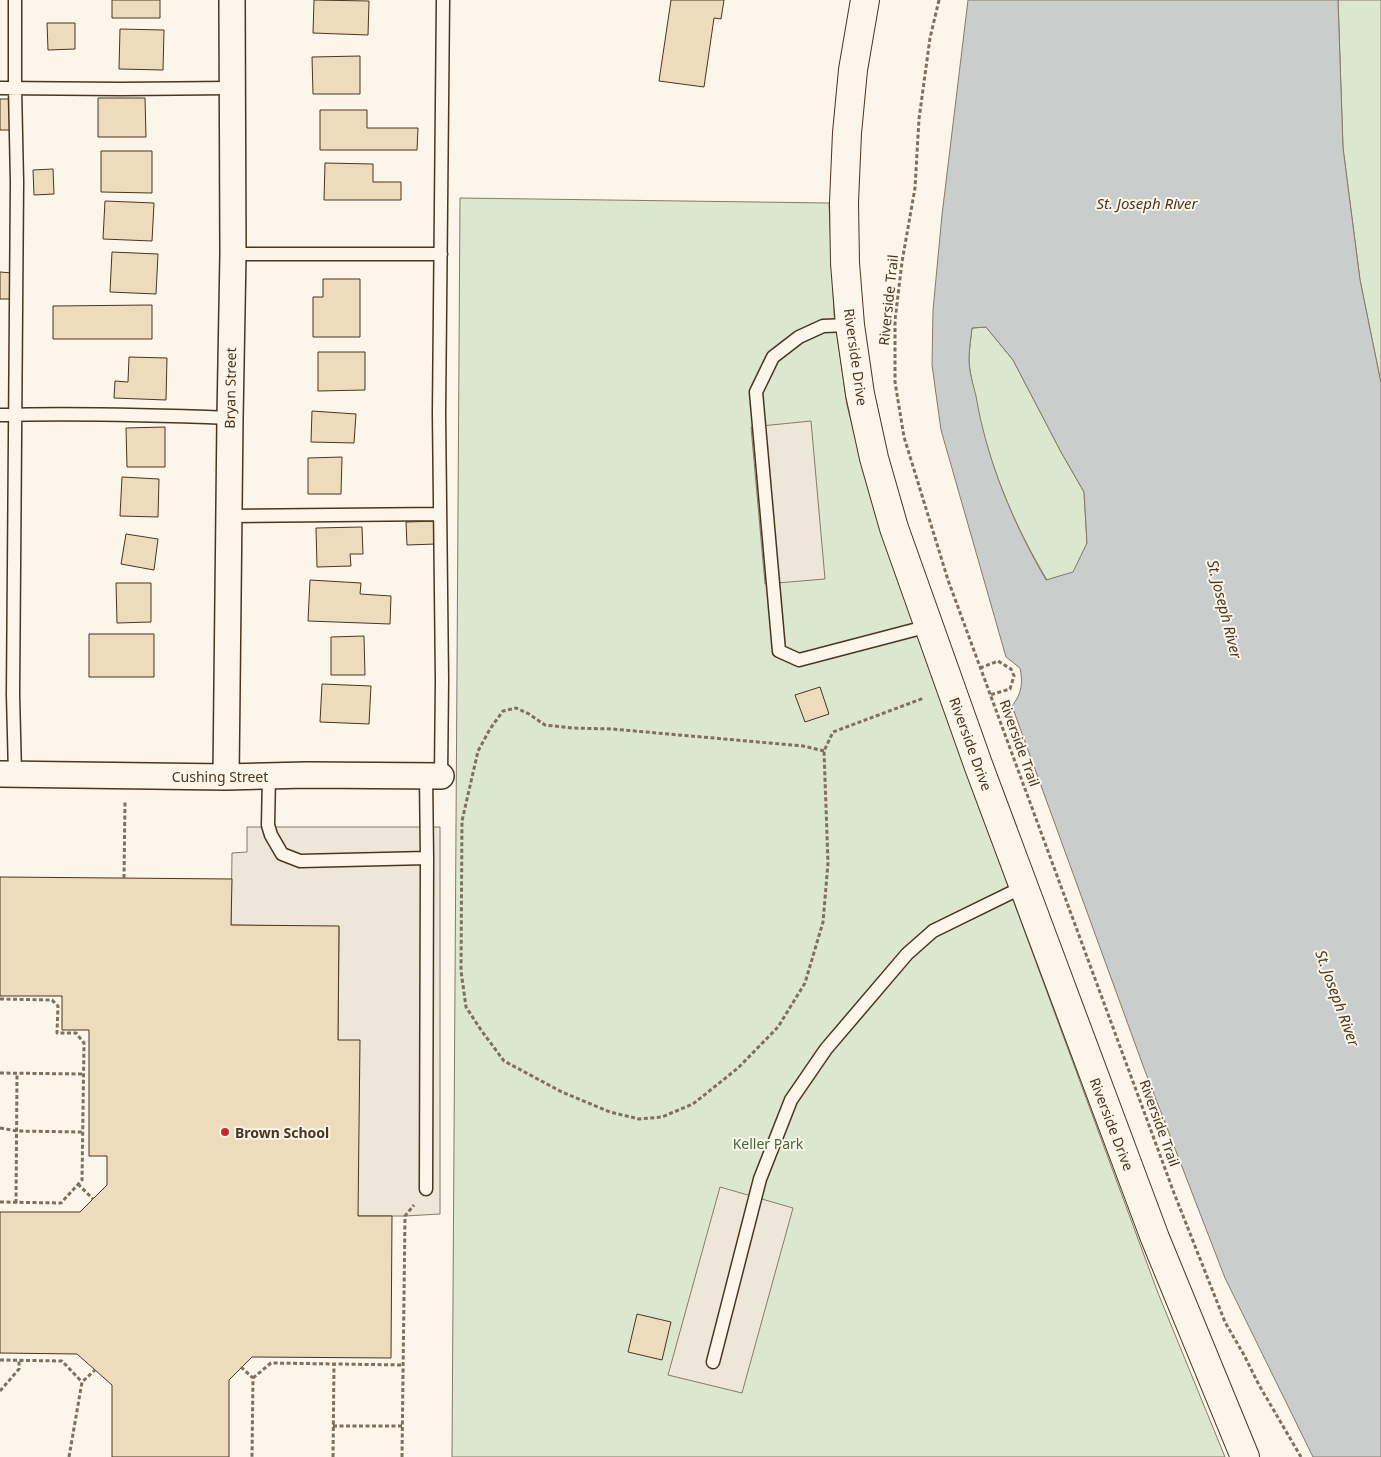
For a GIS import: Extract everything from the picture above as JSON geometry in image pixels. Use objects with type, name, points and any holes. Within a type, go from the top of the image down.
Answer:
[{"type":"street","name":"Bryan Street","points":[[226,777],[233,254],[232,0]]},
{"type":"street","name":"Riverside Drive","points":[[865,0],[853,70],[846,143],[844,202],[845,262],[850,325],[860,394],[874,458],[894,528],[979,768],[1155,1238],[1245,1457]]},
{"type":"street","name":"Cushing Street","points":[[7,774],[226,777],[433,776]]},
{"type":"lane","points":[[7,774],[14,686],[17,182],[15,0]]},
{"type":"lane","points":[[426,1188],[427,858],[442,680],[438,413],[443,0]]},
{"type":"lane","points":[[0,88],[232,88]]},
{"type":"lane","points":[[233,254],[441,254]]},
{"type":"lane","points":[[850,325],[823,326],[799,337],[772,357],[756,392],[779,651],[799,660],[929,626]]},
{"type":"lane","points":[[0,415],[54,413],[230,418]]},
{"type":"lane","points":[[228,516],[440,514]]},
{"type":"lane","points":[[269,776],[268,825],[282,854],[300,861],[427,858]]},
{"type":"lane","points":[[713,1362],[760,1179],[791,1100],[826,1049],[907,954],[934,931],[1023,886]]},
{"type":"path","name":"Riverside Trail","points":[[939,0],[930,38],[919,119],[915,188],[895,320],[894,382],[904,436],[948,580],[1174,1193],[1225,1322],[1244,1355],[1258,1385],[1301,1457]]},
{"type":"path","points":[[980,668],[998,661],[1011,668],[1014,676],[1010,689],[990,695]]},
{"type":"path","points":[[824,751],[803,746],[545,725],[516,708],[503,711],[478,751],[462,821],[461,971],[466,1007],[480,1030],[504,1061],[570,1095],[610,1112],[639,1119],[662,1117],[693,1104],[738,1068],[778,1027],[805,983],[823,922],[828,863],[824,751],[833,732],[983,676]]},
{"type":"path","points":[[124,878],[125,796]]},
{"type":"path","points":[[0,999],[52,1000],[58,1006],[58,1033],[76,1033],[84,1043],[82,1180],[61,1203],[0,1202]]},
{"type":"path","points":[[0,1073],[83,1074]]},
{"type":"path","points":[[16,1202],[17,1074]]},
{"type":"path","points":[[0,1128],[17,1131],[82,1132]]},
{"type":"path","points":[[78,1184],[93,1199]]},
{"type":"path","points":[[402,1457],[405,1216]]},
{"type":"path","points":[[0,1360],[62,1361],[82,1382]]},
{"type":"path","points":[[0,1391],[19,1369],[19,1360]]},
{"type":"path","points":[[253,1378],[271,1363],[403,1365]]},
{"type":"path","points":[[333,1457],[334,1364]]},
{"type":"path","points":[[242,1367],[253,1378],[252,1457]]},
{"type":"path","points":[[69,1457],[82,1382],[95,1370]]},
{"type":"path","points":[[333,1426],[403,1426]]},
{"type":"green space","points":[[1338,0],[1381,0],[1381,383],[1360,280],[1343,148]]},
{"type":"green space","name":"Keller Park","points":[[460,198],[829,203],[834,314],[847,405],[868,488],[1016,908],[1158,1293],[1225,1457],[452,1457]]},
{"type":"green space","points":[[986,327],[1013,360],[1084,492],[1087,543],[1074,572],[1047,580],[1012,514],[994,468],[980,420],[969,364],[972,328]]},
{"type":"shaded area","points":[[811,421],[825,579],[765,584],[751,427]]},
{"type":"shaded area","points":[[247,827],[440,827],[440,1214],[358,1216],[338,1040],[339,927],[231,925],[232,853],[247,852]]},
{"type":"shaded area","points":[[720,1187],[793,1208],[742,1393],[668,1375]]},
{"type":"water","name":"St. Joseph River","points":[[968,0],[1338,0],[1343,148],[1360,280],[1381,383],[1381,1457],[1313,1457],[1225,1278],[1145,1071],[1012,706],[1021,688],[1020,668],[1006,657],[941,430],[932,365],[933,310],[942,215]],"holes":[[[986,327],[1013,360],[1084,492],[1087,543],[1073,572],[1046,580],[1012,514],[994,468],[970,368],[969,355],[972,328]]]},
{"type":"building","points":[[112,0],[160,0],[160,18],[112,18]]},
{"type":"building","points":[[314,0],[369,1],[368,35],[313,33]]},
{"type":"building","points":[[671,0],[724,0],[721,19],[714,18],[704,87],[659,81]]},
{"type":"building","points":[[47,23],[75,23],[75,49],[48,50]]},
{"type":"building","points":[[120,29],[164,30],[163,70],[119,69]]},
{"type":"building","points":[[360,56],[360,94],[313,94],[312,57]]},
{"type":"building","points":[[98,98],[145,98],[146,137],[98,137]]},
{"type":"building","points":[[0,99],[11,99],[11,130],[0,130]]},
{"type":"building","points":[[320,110],[367,110],[367,128],[418,128],[417,150],[320,150]]},
{"type":"building","points":[[101,151],[152,151],[152,193],[101,192]]},
{"type":"building","points":[[325,163],[373,164],[373,182],[401,182],[401,200],[324,200]]},
{"type":"building","points":[[53,169],[54,194],[34,195],[33,170]]},
{"type":"building","points":[[105,201],[154,203],[152,241],[103,239]]},
{"type":"building","points":[[112,252],[158,254],[156,294],[110,292]]},
{"type":"building","points":[[0,272],[12,273],[11,299],[0,299]]},
{"type":"building","points":[[323,279],[360,279],[360,337],[313,337],[313,297],[323,297]]},
{"type":"building","points":[[152,305],[152,339],[53,339],[53,306]]},
{"type":"building","points":[[318,352],[365,352],[365,390],[318,391]]},
{"type":"building","points":[[129,357],[167,358],[166,400],[114,398],[115,381],[128,382]]},
{"type":"building","points":[[312,411],[356,414],[354,443],[311,442]]},
{"type":"building","points":[[165,427],[165,467],[127,467],[126,428]]},
{"type":"building","points":[[342,457],[341,494],[308,494],[308,458]]},
{"type":"building","points":[[122,477],[159,479],[158,517],[120,516]]},
{"type":"building","points":[[436,521],[436,544],[407,545],[406,522]]},
{"type":"building","points":[[362,527],[363,554],[350,554],[351,566],[317,567],[316,528]]},
{"type":"building","points":[[126,534],[158,539],[154,570],[121,564]]},
{"type":"building","points":[[310,580],[361,583],[360,594],[391,596],[390,624],[308,621]]},
{"type":"building","points":[[116,583],[151,583],[151,622],[117,623]]},
{"type":"building","points":[[89,634],[154,634],[154,677],[89,677]]},
{"type":"building","points":[[364,636],[365,675],[331,675],[331,637]]},
{"type":"building","points":[[322,684],[371,686],[369,724],[320,722]]},
{"type":"building","points":[[820,687],[829,714],[805,722],[795,695]]},
{"type":"building","points":[[0,877],[232,879],[231,925],[339,926],[338,1040],[360,1040],[358,1216],[392,1216],[391,1358],[252,1357],[229,1380],[229,1457],[112,1457],[112,1385],[77,1354],[0,1353],[0,1212],[80,1212],[107,1185],[107,1156],[89,1156],[89,1030],[62,1030],[62,996],[0,996]]},
{"type":"building","points":[[637,1314],[671,1322],[662,1360],[628,1352]]},
{"type":"place","name":"Brown School","points":[[225,1132]]}]
